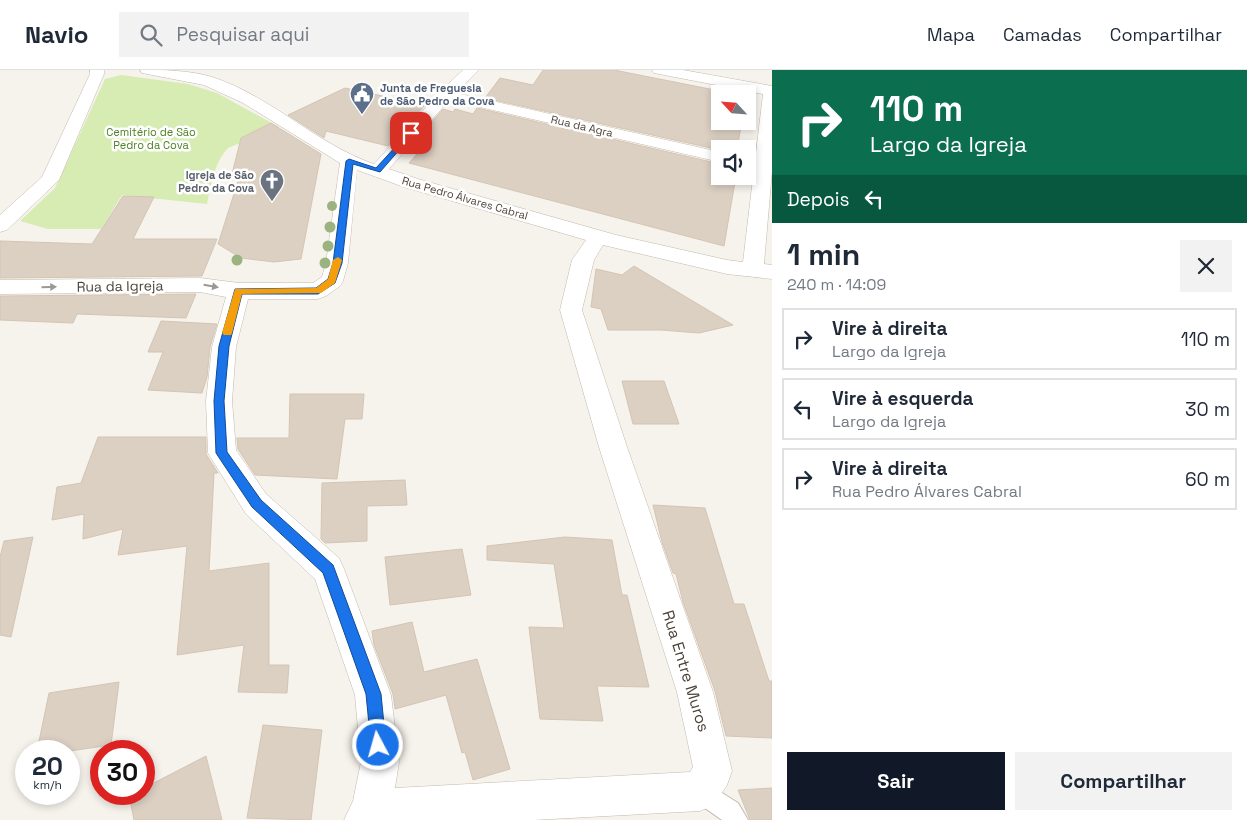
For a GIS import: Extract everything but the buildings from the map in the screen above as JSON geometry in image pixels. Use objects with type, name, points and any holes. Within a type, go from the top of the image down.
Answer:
[{"type":"street","points":[[0,226],[50,180],[98,74],[97,70]]},
{"type":"street","name":"Rua Pedro Álvares Cabral","points":[[147,70],[208,81],[249,100],[349,161],[410,183],[598,237],[727,267],[772,272]]},
{"type":"street","points":[[377,171],[445,95],[472,70]]},
{"type":"street","points":[[659,70],[772,91],[756,165]]},
{"type":"street","name":"Rua da Agra","points":[[445,95],[711,155]]},
{"type":"street","name":"Rua da Igreja","points":[[0,288],[200,284],[239,291],[318,291],[332,281],[337,263],[349,161]]},
{"type":"street","points":[[753,270],[755,185]]},
{"type":"street","name":"Rua Entre Muros","points":[[598,237],[583,260],[571,310],[613,447],[695,692],[713,771],[700,791]]},
{"type":"street","points":[[239,291],[224,346],[219,401],[222,453],[256,504],[328,569],[373,694],[380,762],[368,814],[700,791]]},
{"type":"lane","points":[[700,791],[730,811],[736,820]]},
{"type":"green space","name":"Cemitério de São Pedro da Cova","points":[[121,75],[188,84],[217,93],[279,127],[228,148],[216,167],[207,204],[122,195],[101,229],[48,229],[20,221],[55,188],[105,79]]},
{"type":"slow traffic","points":[[227,333],[239,291],[318,291],[332,281],[338,260]]},
{"type":"place","name":"Junta de Freguesia de São Pedro da Cova","points":[[362,115]]},
{"type":"place","name":"Igreja de São Pedro da Cova","points":[[272,202]]},
{"type":"route","points":[[378,745],[373,694],[328,569],[256,504],[222,453],[219,401],[224,346],[239,291],[318,291],[332,281],[337,263],[349,161],[377,171],[411,133]]}]
